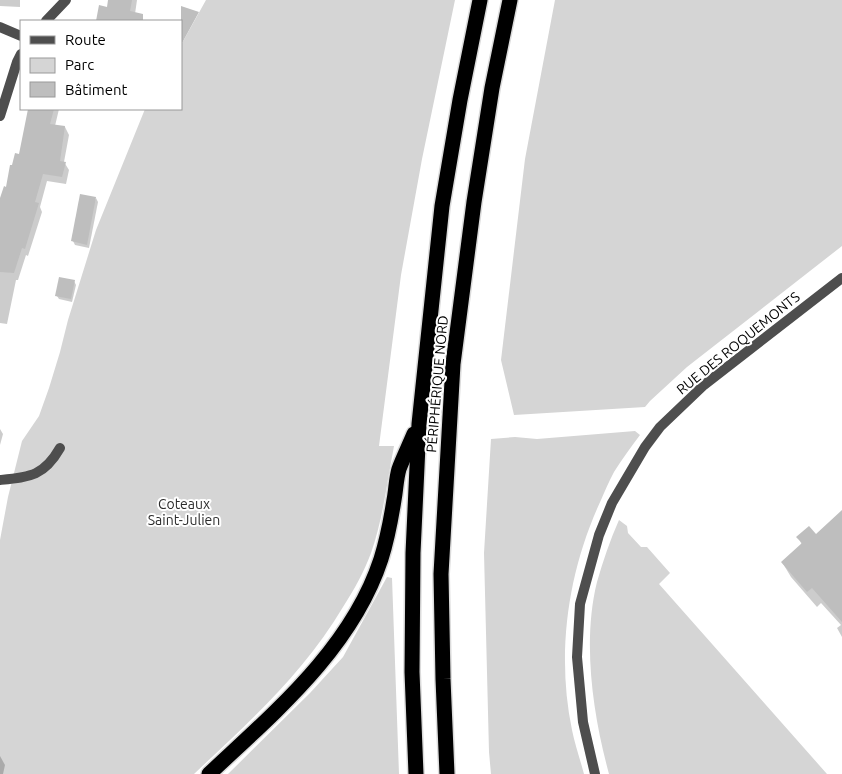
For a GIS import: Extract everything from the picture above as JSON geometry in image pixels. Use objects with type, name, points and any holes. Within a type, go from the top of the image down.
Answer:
[{"type":"highway","name":"PÉRIPHÉRIQUE NORD","points":[[416,774],[412,672],[413,563],[419,424],[442,206],[460,100],[480,0]]},
{"type":"highway","name":"PÉRIPHÉRIQUE NORD","points":[[447,774],[441,574],[453,364],[487,116],[510,0]]},
{"type":"highway","points":[[209,774],[302,685],[346,629],[371,585],[381,559],[391,519],[399,470],[419,424]]},
{"type":"street","points":[[47,20],[66,0]]},
{"type":"street","points":[[0,27],[20,36]]},
{"type":"street","points":[[0,116],[20,56]]},
{"type":"street","name":"RUE DES ROQUEMONTS","points":[[595,774],[583,722],[576,657],[580,604],[598,535],[612,503],[640,455],[660,427],[704,385],[842,278]]},
{"type":"street","points":[[0,480],[27,477],[39,473],[52,461],[60,448]]},
{"type":"green space","name":"Coteaux Saint-Julien","points":[[206,0],[455,0],[422,159],[401,275],[379,446],[394,446],[379,527],[371,553],[358,581],[328,631],[311,654],[274,696],[194,774],[0,774],[0,540],[8,497],[22,441],[39,416],[49,388],[96,230],[145,110],[182,110],[182,43]]},
{"type":"green space","points":[[555,0],[842,0],[842,246],[687,367],[645,407],[514,415],[501,360],[525,159]]},
{"type":"green space","points":[[635,431],[640,435],[614,472],[590,527],[580,555],[568,613],[565,642],[567,701],[573,736],[584,774],[491,774],[484,553],[491,439],[515,437],[537,439]]},
{"type":"green space","points":[[619,520],[627,526],[628,533],[641,547],[647,547],[670,573],[659,584],[827,774],[609,774],[594,703],[591,678],[590,629],[597,582]]},
{"type":"green space","points":[[387,577],[392,578],[399,774],[228,774],[310,693],[343,657]]},
{"type":"building","points":[[108,0],[132,0],[130,11],[143,14],[143,20],[96,20],[99,5],[107,7]]},
{"type":"building","points":[[181,6],[199,12],[182,43],[182,20]]},
{"type":"building","points":[[28,110],[54,110],[50,124],[65,126],[60,161],[66,162],[62,177],[43,174],[35,202],[39,203],[25,249],[22,248],[14,273],[0,272],[0,198],[4,186],[6,187],[10,165],[12,165],[15,153],[19,154]]},
{"type":"building","points":[[80,194],[96,197],[87,245],[71,241]]},
{"type":"building","points":[[59,277],[75,280],[71,299],[55,296]]},
{"type":"building","points":[[842,510],[842,622],[812,588],[807,592],[781,562],[802,543],[796,537],[809,526],[816,534]]}]
